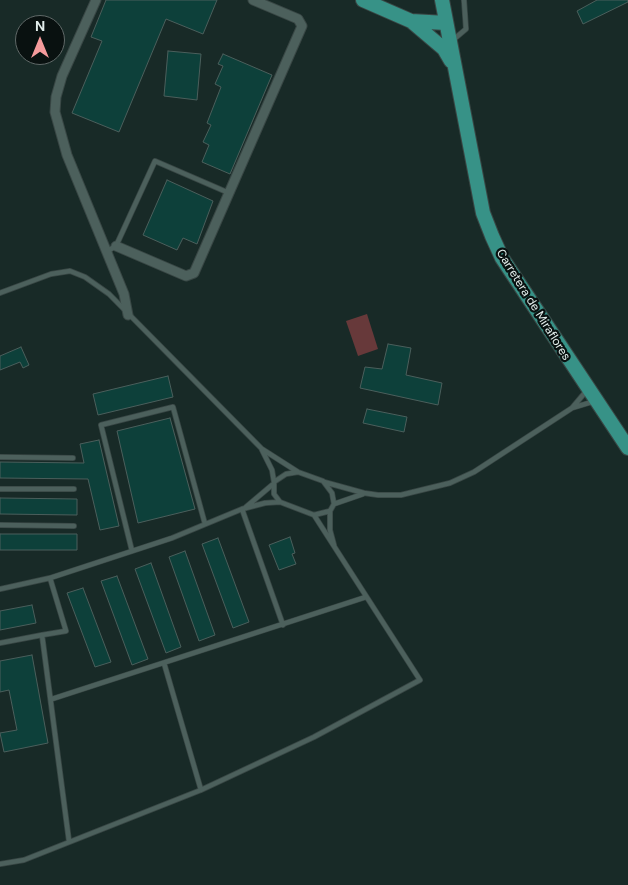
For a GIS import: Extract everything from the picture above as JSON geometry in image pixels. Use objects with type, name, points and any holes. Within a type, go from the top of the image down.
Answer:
[{"type":"main road","points":[[363,0],[412,22],[435,25],[444,49],[455,68]]},
{"type":"main road","name":"Carretera de Miraflores","points":[[441,0],[435,25],[450,41],[483,212],[492,236],[502,258],[628,448]]},
{"type":"street","points":[[96,0],[62,76],[56,97],[55,112],[58,129],[124,294],[128,315]]},
{"type":"street","points":[[116,246],[186,276],[194,273],[302,26],[298,19],[253,0]]},
{"type":"lane","points":[[450,41],[466,29],[464,0]]},
{"type":"lane","points":[[106,252],[116,246],[155,161],[229,193]]},
{"type":"lane","points":[[0,293],[51,274],[70,271],[86,277],[108,294],[262,449],[298,472],[364,493],[401,495],[450,483],[474,472],[572,408],[588,389]]},
{"type":"lane","points":[[572,408],[596,401]]},
{"type":"lane","points":[[132,551],[101,425],[173,407],[205,524]]},
{"type":"lane","points":[[262,449],[272,470],[274,494],[280,502]]},
{"type":"lane","points":[[0,457],[73,458]]},
{"type":"lane","points":[[242,509],[286,474],[298,472]]},
{"type":"lane","points":[[323,481],[332,493],[334,504]]},
{"type":"lane","points":[[0,489],[74,490]]},
{"type":"lane","points":[[336,551],[330,530],[330,511],[334,504],[343,499],[364,493]]},
{"type":"lane","points":[[0,589],[50,578],[132,551],[242,509],[265,503],[280,502],[314,515],[330,511]]},
{"type":"lane","points":[[242,509],[283,625]]},
{"type":"lane","points":[[0,864],[24,860],[201,790],[314,737],[420,680],[314,515]]},
{"type":"lane","points":[[0,525],[74,526]]},
{"type":"lane","points":[[0,643],[66,631],[50,578]]},
{"type":"lane","points":[[52,699],[366,597]]},
{"type":"lane","points":[[42,635],[52,699],[69,841]]},
{"type":"lane","points":[[164,663],[201,790]]},
{"type":"shaded area","points":[[367,314],[378,349],[358,356],[346,321]]},
{"type":"building","points":[[106,0],[217,0],[203,34],[166,19],[119,132],[72,113],[102,41],[91,37]]},
{"type":"building","points":[[597,0],[628,0],[628,2],[583,24],[577,11]]},
{"type":"building","points":[[168,51],[201,54],[197,100],[164,96]]},
{"type":"building","points":[[223,54],[272,75],[230,174],[202,162],[209,145],[203,142],[211,125],[207,123],[221,87],[215,84],[223,66],[218,64]]},
{"type":"building","points":[[167,180],[213,201],[197,244],[183,238],[177,250],[143,235]]},
{"type":"building","points":[[388,344],[411,348],[406,375],[442,383],[438,405],[360,388],[365,367],[382,369]]},
{"type":"building","points":[[21,347],[29,365],[23,368],[20,362],[0,370],[0,356]]},
{"type":"building","points":[[168,376],[173,397],[98,415],[93,394]]},
{"type":"building","points":[[367,409],[407,417],[404,432],[363,423]]},
{"type":"building","points":[[170,418],[195,509],[138,523],[117,431]]},
{"type":"building","points":[[99,440],[119,526],[100,530],[88,479],[0,478],[0,462],[84,463],[80,444]]},
{"type":"building","points":[[0,498],[77,499],[77,515],[0,514]]},
{"type":"building","points":[[0,534],[77,534],[77,550],[0,550]]},
{"type":"building","points":[[290,537],[295,553],[292,554],[296,564],[279,570],[269,545]]},
{"type":"building","points":[[218,538],[249,622],[233,628],[202,544]]},
{"type":"building","points":[[185,551],[215,635],[199,641],[169,557]]},
{"type":"building","points":[[151,563],[181,647],[166,653],[135,569]]},
{"type":"building","points":[[117,576],[148,659],[132,665],[101,581]]},
{"type":"building","points":[[83,588],[111,662],[95,667],[67,593]]},
{"type":"building","points":[[32,605],[36,623],[0,630],[0,611]]},
{"type":"building","points":[[32,655],[48,743],[4,752],[0,733],[17,730],[9,690],[0,692],[0,661]]}]
